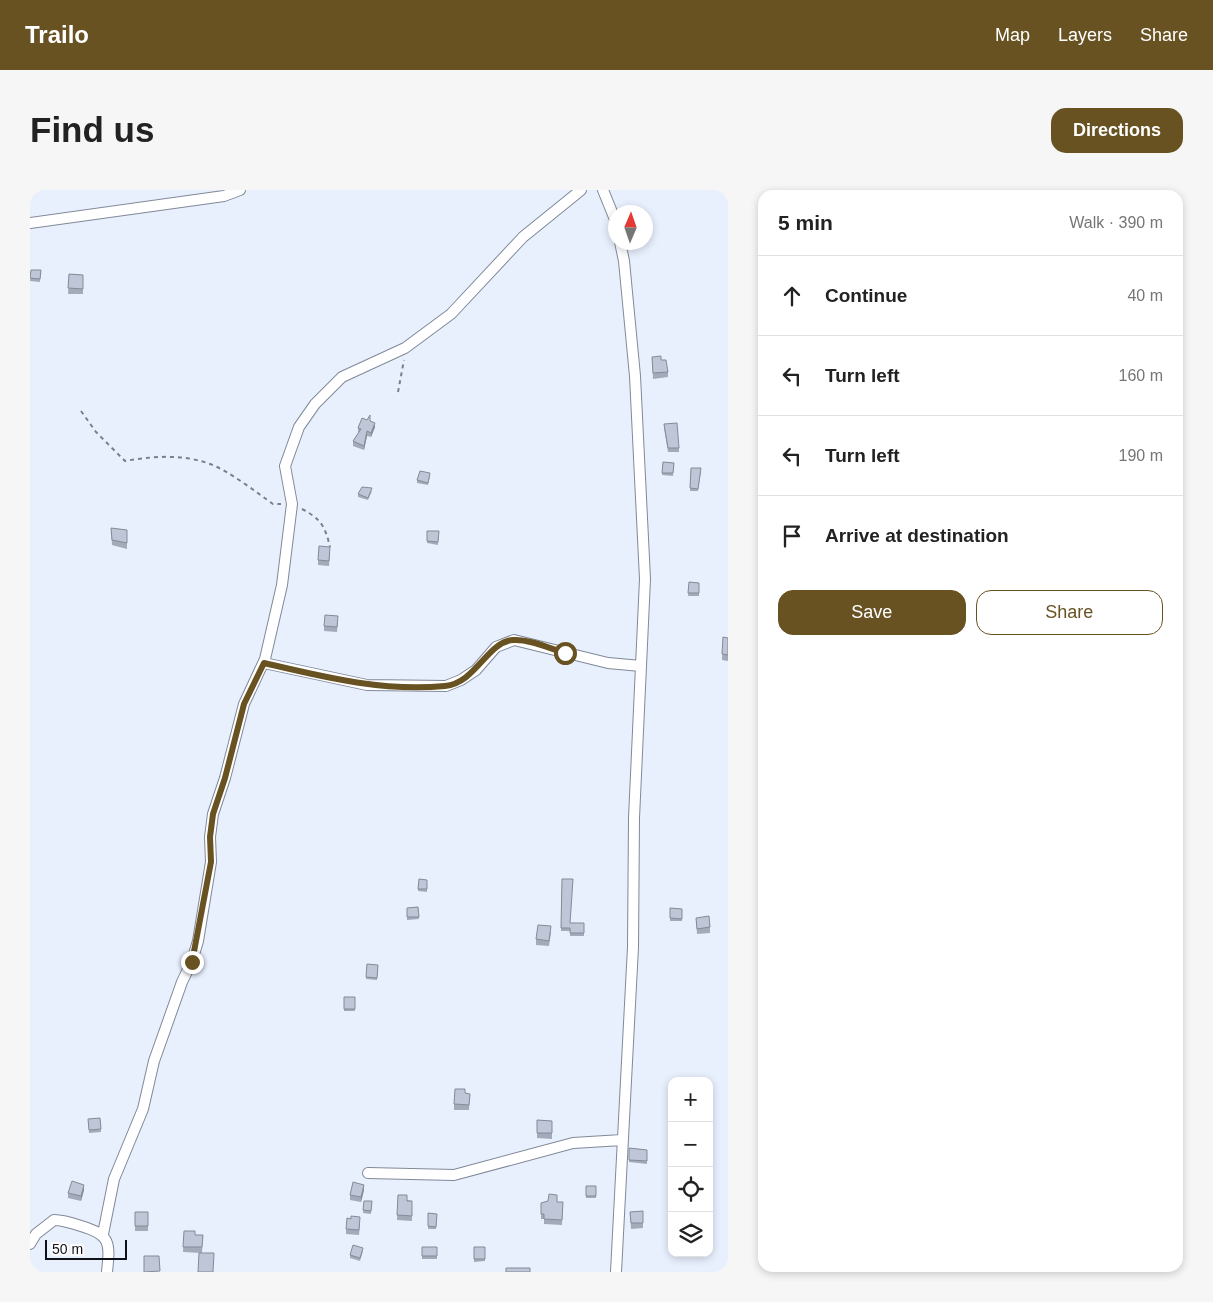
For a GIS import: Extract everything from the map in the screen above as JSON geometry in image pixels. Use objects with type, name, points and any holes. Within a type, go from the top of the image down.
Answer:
[{"type":"street","points":[[30,223],[224,196],[240,190]]},
{"type":"street","points":[[107,1272],[109,1251],[103,1234],[114,1179],[143,1109],[154,1061],[182,982],[195,952],[211,862],[210,837],[213,814],[225,778],[244,704],[264,663],[282,585],[292,504],[285,466],[299,427],[315,404],[330,388],[352,371],[406,348],[450,314],[522,237],[581,190]]},
{"type":"street","points":[[603,190],[609,205]]},
{"type":"street","points":[[616,1272],[633,947],[634,818],[645,579],[634,367],[621,250]]},
{"type":"street","points":[[264,663],[367,685],[446,686],[461,680],[476,670],[496,647],[514,640],[608,663],[641,666]]},
{"type":"street","points":[[368,1173],[454,1175],[573,1143],[622,1140]]},
{"type":"street","points":[[30,1244],[36,1234],[54,1220],[96,1230],[103,1234]]},
{"type":"path","points":[[398,392],[406,348]]},
{"type":"path","points":[[81,411],[96,432],[125,461],[146,457],[181,457],[211,464],[273,504],[292,504],[316,516],[326,530],[330,547]]},
{"type":"building","points":[[31,270],[41,270],[40,279],[30,278]]},
{"type":"building","points":[[69,274],[83,275],[83,289],[68,288]]},
{"type":"building","points":[[661,356],[661,360],[666,360],[668,372],[653,373],[652,357]]},
{"type":"building","points":[[370,415],[370,421],[375,423],[371,433],[367,431],[364,446],[353,441],[361,429],[358,428],[362,418],[367,420]]},
{"type":"building","points":[[677,423],[679,448],[668,448],[664,424]]},
{"type":"building","points":[[663,462],[674,463],[673,473],[662,473]]},
{"type":"building","points":[[691,468],[701,468],[698,489],[690,488]]},
{"type":"building","points":[[420,471],[430,473],[428,483],[417,480]]},
{"type":"building","points":[[362,487],[372,488],[368,498],[358,494]]},
{"type":"building","points":[[111,528],[127,530],[127,543],[112,540]]},
{"type":"building","points":[[427,531],[439,531],[438,542],[427,541]]},
{"type":"building","points":[[319,546],[330,547],[329,561],[318,560]]},
{"type":"building","points":[[689,582],[699,583],[699,593],[688,593]]},
{"type":"building","points":[[325,615],[338,616],[337,627],[324,626]]},
{"type":"building","points":[[723,637],[728,638],[728,655],[722,654]]},
{"type":"building","points":[[419,879],[427,880],[427,889],[418,889]]},
{"type":"building","points":[[562,879],[573,879],[570,923],[584,923],[584,933],[570,933],[570,928],[561,928]]},
{"type":"building","points":[[418,907],[419,917],[407,917],[407,908]]},
{"type":"building","points":[[670,908],[682,909],[682,919],[670,918]]},
{"type":"building","points":[[709,916],[710,927],[697,929],[696,918]]},
{"type":"building","points":[[538,925],[551,926],[549,941],[536,939]]},
{"type":"building","points":[[367,964],[378,965],[377,978],[366,977]]},
{"type":"building","points":[[344,997],[355,997],[355,1009],[344,1009]]},
{"type":"building","points":[[455,1089],[465,1089],[465,1093],[470,1094],[469,1105],[454,1104]]},
{"type":"building","points":[[100,1118],[101,1129],[89,1130],[88,1119]]},
{"type":"building","points":[[537,1120],[552,1121],[552,1133],[537,1133]]},
{"type":"building","points":[[629,1148],[647,1150],[647,1161],[629,1160]]},
{"type":"building","points":[[72,1181],[84,1185],[81,1196],[68,1193]]},
{"type":"building","points":[[353,1182],[364,1185],[361,1197],[350,1195]]},
{"type":"building","points":[[586,1186],[596,1186],[596,1196],[586,1196]]},
{"type":"building","points":[[549,1194],[557,1195],[557,1202],[563,1202],[562,1220],[544,1219],[544,1214],[541,1214],[541,1203],[548,1201]]},
{"type":"building","points":[[398,1195],[407,1195],[407,1201],[412,1201],[412,1216],[397,1215]]},
{"type":"building","points":[[364,1201],[372,1201],[371,1211],[363,1210]]},
{"type":"building","points":[[643,1211],[643,1223],[631,1223],[630,1212]]},
{"type":"building","points":[[135,1212],[148,1212],[148,1226],[135,1226]]},
{"type":"building","points":[[428,1213],[437,1214],[436,1227],[428,1226]]},
{"type":"building","points":[[351,1216],[360,1217],[359,1230],[346,1229],[347,1218],[351,1219]]},
{"type":"building","points":[[184,1231],[195,1231],[195,1235],[203,1235],[202,1247],[183,1247]]},
{"type":"building","points":[[353,1245],[363,1248],[360,1258],[350,1255]]},
{"type":"building","points":[[422,1247],[437,1247],[437,1256],[422,1256]]},
{"type":"building","points":[[474,1247],[485,1247],[485,1259],[474,1259]]},
{"type":"building","points":[[199,1253],[214,1253],[213,1272],[198,1272]]},
{"type":"building","points":[[144,1256],[159,1256],[160,1271],[144,1272]]},
{"type":"building","points":[[506,1268],[530,1268],[530,1272],[506,1272]]},
{"type":"route","points":[[192,962],[198,941],[211,862],[210,837],[213,814],[225,778],[244,704],[264,663],[336,680],[367,685],[446,686],[461,680],[476,670],[496,647],[514,640],[565,653]]}]
